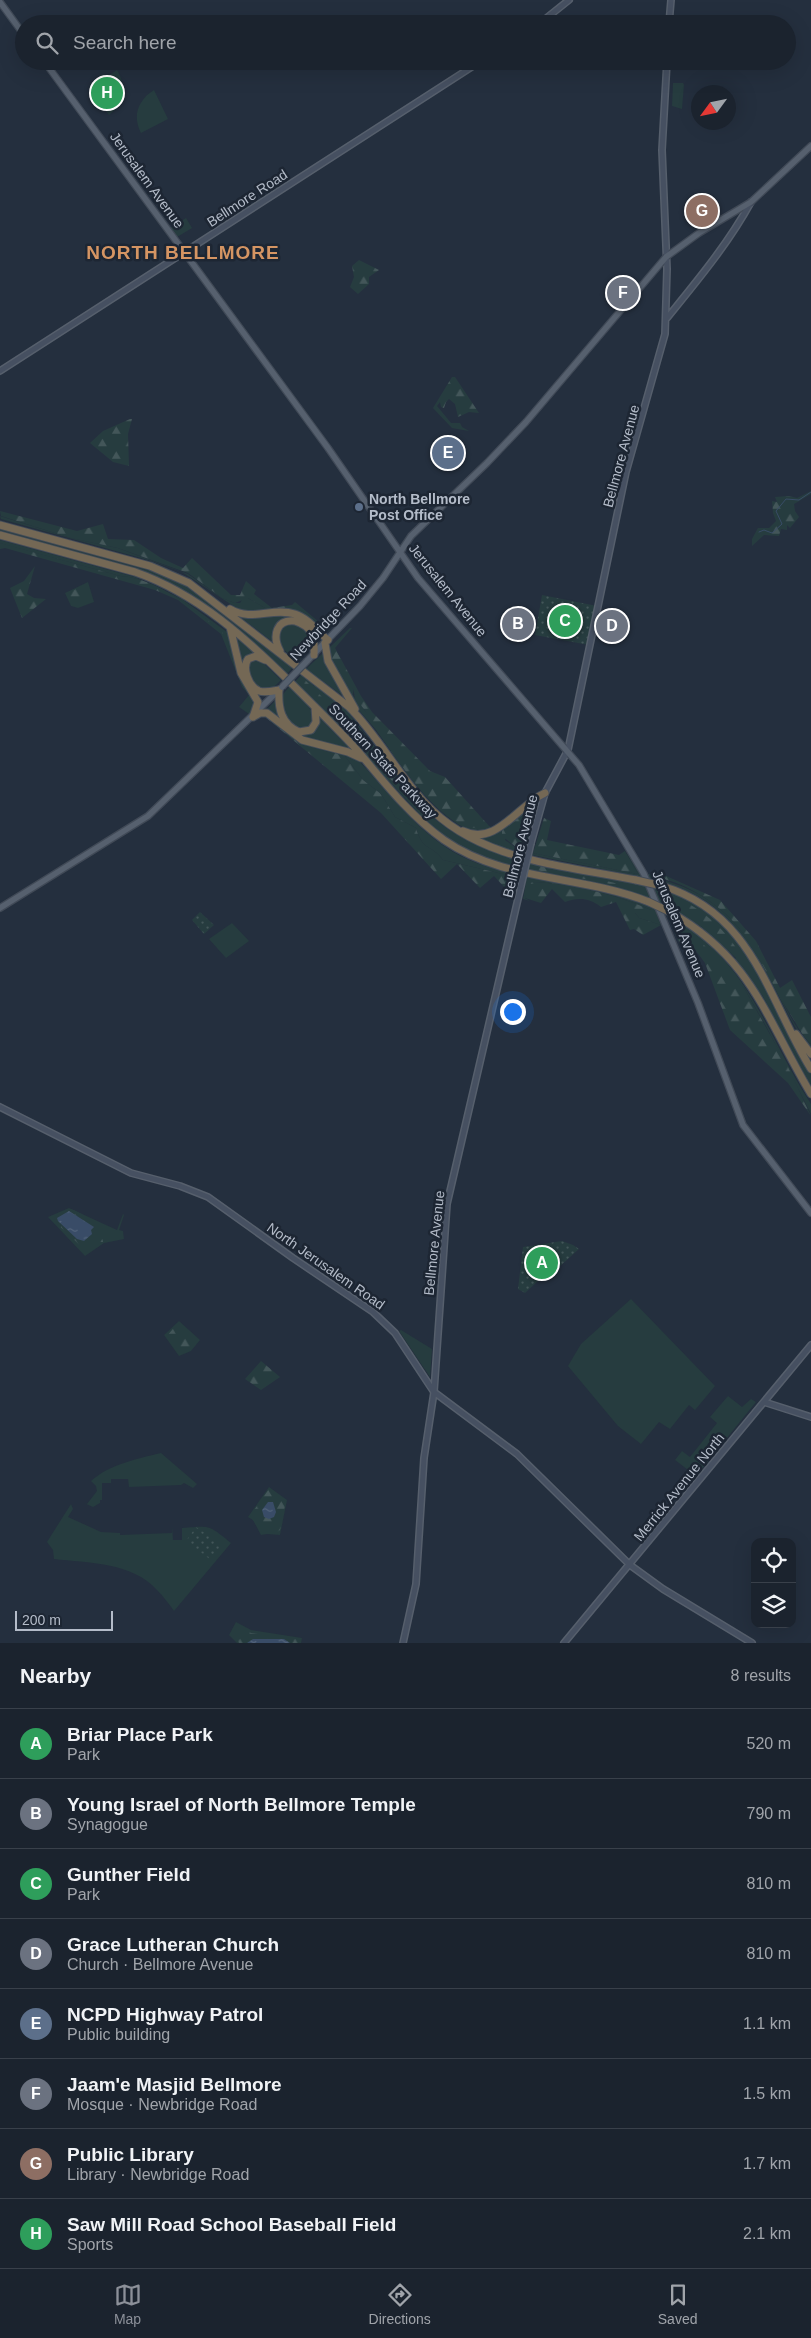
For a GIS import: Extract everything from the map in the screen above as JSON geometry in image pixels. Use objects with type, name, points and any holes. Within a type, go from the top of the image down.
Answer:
[{"type":"highway","points":[[0,521],[24,532]]},
{"type":"highway","name":"Southern State Parkway","points":[[0,525],[161,570],[190,583],[349,707],[374,736],[424,802],[444,822],[471,840],[494,850],[662,886],[694,898],[726,922],[748,950],[811,1069]]},
{"type":"highway","name":"Southern State Parkway","points":[[0,535],[156,580],[187,596],[230,627],[270,662],[315,706],[417,817],[444,840],[463,852],[504,867],[615,891],[649,902],[670,912],[714,943],[743,974],[760,998],[811,1094]]},
{"type":"highway","points":[[218,603],[240,614],[249,616],[286,613],[296,614],[306,620],[327,642],[326,656],[342,689],[374,736]]},
{"type":"highway","points":[[283,655],[276,643],[276,633],[280,626],[291,620],[302,623],[311,631],[314,640],[314,654]]},
{"type":"highway","points":[[230,627],[241,673],[258,702],[253,717]]},
{"type":"highway","points":[[270,662],[252,656],[245,665],[247,675],[254,687],[259,691],[266,692],[281,688],[280,710],[287,723],[295,730],[308,732],[315,726],[317,719],[315,706]]},
{"type":"highway","points":[[253,717],[264,712],[267,713],[302,740],[348,752],[364,760]]},
{"type":"highway","points":[[444,822],[471,834],[488,834],[497,830],[532,798],[545,792]]},
{"type":"highway","points":[[767,985],[811,1054]]},
{"type":"main road","points":[[551,15],[570,0]]},
{"type":"main road","points":[[670,15],[671,0]]},
{"type":"main road","points":[[0,2],[15,23]]},
{"type":"main road","name":"Jerusalem Avenue","points":[[51,70],[328,448],[427,589],[568,750],[596,792],[644,874],[691,986],[743,1125],[811,1213]]},
{"type":"main road","name":"Bellmore Road","points":[[0,371],[467,70]]},
{"type":"main road","name":"Bellmore Avenue","points":[[404,1643],[416,1584],[424,1458],[434,1392],[447,1204],[531,843],[545,792],[568,750],[626,472],[663,344],[667,318],[662,150],[666,70]]},
{"type":"main road","name":"Newbridge Road","points":[[0,908],[148,816],[253,717],[327,642],[364,602],[424,522],[487,463],[526,422],[666,257],[699,233],[751,202],[811,146]]},
{"type":"main road","points":[[667,318],[738,226],[751,202]]},
{"type":"main road","name":"North Jerusalem Road","points":[[0,1107],[132,1173],[180,1186],[216,1202],[384,1321],[399,1339],[434,1392],[517,1454],[630,1565],[663,1589],[752,1643]]},
{"type":"main road","name":"Merrick Avenue North","points":[[564,1643],[811,1345]]},
{"type":"main road","points":[[764,1402],[811,1417]]},
{"type":"green space","points":[[117,70],[123,88],[121,100],[109,115],[89,88]]},
{"type":"green space","points":[[673,83],[683,83],[684,85],[682,109],[672,106]]},
{"type":"green space","points":[[154,90],[168,119],[141,133],[137,121],[138,109],[148,94]]},
{"type":"green space","points":[[186,218],[192,228],[177,237],[170,228]]},
{"type":"green space","points":[[359,260],[379,270],[369,277],[369,284],[358,294],[350,287],[354,277],[352,266]]},
{"type":"green space","points":[[452,377],[455,377],[479,413],[469,412],[458,417],[455,404],[449,399],[444,408],[441,407],[440,402],[437,406],[451,423],[460,423],[462,427],[469,431],[452,428],[433,408]]},
{"type":"green space","points":[[132,419],[128,434],[129,466],[113,462],[90,443],[103,431]]},
{"type":"green space","points":[[811,491],[811,494],[794,504],[795,511],[799,517],[790,528],[787,525],[787,530],[781,529],[779,536],[764,535],[752,546],[752,539],[758,528],[769,528],[776,521],[772,501],[777,502],[775,497],[789,496],[797,498]]},
{"type":"green space","points":[[0,511],[77,531],[103,524],[108,539],[134,540],[161,558],[183,568],[192,558],[231,595],[240,595],[246,581],[256,590],[254,594],[272,608],[292,605],[295,602],[326,628],[320,630],[295,611],[267,609],[248,598],[235,603],[222,598],[188,573],[118,548],[71,538],[1,516]]},
{"type":"green space","points":[[0,516],[71,538],[118,548],[188,574],[222,598],[240,603],[243,598],[248,598],[267,609],[295,611],[304,615],[320,630],[326,628],[330,631],[319,630],[305,618],[292,612],[244,613],[182,572],[148,560],[1,519]]},
{"type":"green space","points":[[0,529],[152,571],[180,582],[200,595],[293,667],[287,674],[221,616],[177,587],[150,574],[0,532]]},
{"type":"green space","points":[[0,540],[135,577],[146,582],[6,545],[0,543]]},
{"type":"green space","points":[[0,543],[148,583],[188,605],[223,633],[221,634],[178,600],[155,590],[5,548],[0,549]]},
{"type":"green space","points":[[35,566],[27,594],[34,598],[46,599],[22,618],[10,588],[24,581]]},
{"type":"green space","points":[[88,582],[94,602],[78,608],[71,606],[65,593]]},
{"type":"green space","points":[[84,585],[90,597],[87,602],[72,605],[68,593]]},
{"type":"green space","points":[[165,591],[182,599],[227,632],[256,707],[249,714],[239,707],[249,695],[242,687],[222,633],[200,614]]},
{"type":"green space","points":[[542,595],[597,606],[589,645],[535,635]]},
{"type":"green space","points":[[285,614],[300,618],[287,619],[276,624],[273,642],[240,617]]},
{"type":"green space","points":[[287,623],[303,626],[312,637],[308,651],[297,663],[279,644],[280,628]]},
{"type":"green space","points":[[352,628],[335,648],[361,696],[372,712],[430,771],[445,777],[490,827],[473,828],[457,822],[440,810],[410,777],[397,759],[365,710],[356,701],[353,689],[345,686],[329,656],[329,648]]},
{"type":"green space","points":[[233,635],[256,654],[242,662]]},
{"type":"green space","points":[[327,652],[353,689],[353,695],[444,813],[492,827],[477,834],[461,826],[446,815],[432,803],[408,775],[376,730],[351,701]]},
{"type":"green space","points":[[323,654],[343,696],[306,669]]},
{"type":"green space","points":[[259,659],[281,680],[274,687],[260,691],[251,681],[247,664],[249,660]]},
{"type":"green space","points":[[302,674],[314,686],[347,711],[423,809],[446,828],[458,835],[482,847],[523,861],[521,868],[474,852],[431,826],[295,682]]},
{"type":"green space","points":[[301,676],[377,752],[429,819],[296,681]]},
{"type":"green space","points":[[289,687],[307,704],[312,714],[313,725],[299,731],[285,719],[280,698]]},
{"type":"green space","points":[[276,700],[280,717],[303,735],[319,717],[354,753],[303,739],[265,711]]},
{"type":"green space","points":[[264,716],[303,743],[344,755],[363,780],[381,794],[395,817],[416,828],[424,844],[435,851],[443,860],[519,878],[513,893],[508,887],[506,889],[494,876],[480,888],[457,864],[441,879],[381,813]]},
{"type":"green space","points":[[268,717],[294,737],[350,755],[360,762],[421,828],[453,852],[471,861],[519,875],[519,878],[443,860],[435,851],[424,844],[416,828],[395,817],[381,794],[363,780],[344,755],[303,743],[287,733]]},
{"type":"green space","points":[[534,802],[525,854],[502,836],[502,831],[528,804]]},
{"type":"green space","points":[[528,804],[505,840],[525,854],[500,848],[474,837],[481,837]]},
{"type":"green space","points":[[544,818],[551,821],[547,840],[619,855],[625,851],[638,874],[533,853]]},
{"type":"green space","points":[[533,853],[638,874],[627,854],[630,855],[642,877],[532,855]]},
{"type":"green space","points":[[530,862],[646,886],[651,898],[533,871],[529,869]]},
{"type":"green space","points":[[533,863],[623,885],[627,882],[643,886],[648,895],[606,883],[531,869]]},
{"type":"green space","points":[[648,874],[664,875],[720,900],[756,941],[780,988],[792,980],[811,1017],[811,1044],[778,994],[752,946],[730,918],[715,905],[692,890],[668,880],[650,878]]},
{"type":"green space","points":[[527,877],[577,887],[532,882],[525,898],[530,901],[523,899]]},
{"type":"green space","points":[[654,878],[695,892],[728,916],[741,930],[765,965],[795,1024],[811,1044],[811,1050],[797,1030],[755,954],[729,920],[696,895],[676,886],[652,879]]},
{"type":"green space","points":[[532,882],[577,887],[623,899],[651,910],[651,913],[635,913],[639,918],[661,925],[643,935],[634,929],[630,930],[616,902],[601,907],[584,899],[565,902],[552,889],[541,903],[525,898],[527,889]]},
{"type":"green space","points":[[577,887],[631,900],[655,909],[661,925],[639,918],[635,913],[651,913],[651,910]]},
{"type":"green space","points":[[654,887],[678,894],[700,905],[728,928],[751,961],[811,1074],[811,1088],[763,997],[736,958],[700,926],[659,902]]},
{"type":"green space","points":[[654,888],[682,900],[707,916],[728,936],[745,962],[699,920],[696,913],[668,896],[663,896],[669,902],[660,899]]},
{"type":"green space","points":[[200,912],[214,925],[204,934],[192,920]]},
{"type":"green space","points":[[665,914],[693,932],[717,952],[736,974],[752,998],[811,1104],[811,1114],[767,1028],[744,988]]},
{"type":"green space","points":[[670,918],[704,945],[744,988],[787,1065],[811,1116],[788,1083],[730,1030],[705,963],[691,944],[685,946],[680,944],[669,920]]},
{"type":"green space","points":[[232,923],[249,941],[226,958],[209,939]]},
{"type":"green space","points":[[69,1208],[117,1230],[123,1214],[119,1230],[123,1231],[124,1239],[104,1243],[85,1256],[48,1217]]},
{"type":"green space","points":[[69,1209],[112,1230],[97,1230],[69,1211],[64,1227],[77,1239],[93,1234],[102,1237],[103,1242],[97,1242],[85,1250],[51,1218]]},
{"type":"green space","points":[[562,1241],[579,1249],[548,1277],[539,1280],[525,1293],[518,1289],[523,1247]]},
{"type":"green space","points":[[631,1299],[715,1386],[695,1410],[689,1405],[670,1429],[659,1422],[641,1444],[618,1426],[568,1366],[581,1344]]},
{"type":"green space","points":[[179,1321],[200,1340],[191,1351],[179,1356],[164,1335]]},
{"type":"green space","points":[[177,1324],[181,1325],[190,1336],[192,1348],[180,1350],[167,1336]]},
{"type":"green space","points":[[401,1330],[432,1349],[430,1377],[399,1331]]},
{"type":"green space","points":[[261,1361],[280,1377],[261,1390],[245,1379]]},
{"type":"green space","points":[[728,1396],[742,1407],[751,1399],[756,1402],[696,1476],[675,1460],[682,1451],[690,1457],[717,1423],[710,1417]]},
{"type":"green space","points":[[161,1453],[197,1484],[193,1488],[184,1483],[181,1485],[129,1487],[128,1479],[111,1479],[111,1483],[102,1483],[102,1500],[100,1500],[100,1503],[93,1507],[84,1503],[87,1504],[97,1491],[96,1486],[91,1481],[98,1475],[115,1466]]},
{"type":"green space","points":[[269,1487],[287,1500],[280,1535],[261,1535],[253,1520],[248,1517]]},
{"type":"green space","points":[[269,1489],[286,1501],[280,1530],[277,1532],[261,1531],[250,1516]]},
{"type":"green space","points":[[71,1504],[73,1509],[68,1517],[101,1532],[120,1533],[120,1535],[172,1533],[172,1526],[173,1540],[182,1540],[182,1528],[204,1527],[213,1529],[231,1543],[174,1611],[157,1590],[135,1574],[95,1563],[54,1559],[53,1550],[47,1542]]},
{"type":"green space","points":[[196,1527],[222,1545],[211,1560],[186,1541]]},
{"type":"green space","points":[[236,1622],[251,1630],[302,1638],[301,1643],[237,1643],[229,1635]]},
{"type":"green space","points":[[239,1625],[251,1633],[298,1639],[299,1643],[290,1643],[284,1639],[253,1639],[247,1643],[239,1643],[234,1634],[236,1626]]},
{"type":"water","points":[[69,1211],[94,1227],[91,1230],[92,1234],[84,1241],[77,1239],[58,1221],[57,1218]]},
{"type":"water","points":[[268,1502],[273,1502],[276,1512],[274,1517],[269,1519],[264,1517],[262,1510]]},
{"type":"water","points":[[253,1639],[284,1639],[290,1643],[247,1643]]},
{"type":"waterway","points":[[759,532],[764,530],[772,533],[782,524],[776,511],[786,499],[799,500],[811,492]]},
{"type":"place","name":"Saw Mill Road School Baseball Field","points":[[107,93]]},
{"type":"place","name":"Public Library","points":[[702,211]]},
{"type":"place","name":"Jaam'e Masjid Bellmore","points":[[623,293]]},
{"type":"place","name":"NCPD Highway Patrol","points":[[448,453]]},
{"type":"place","name":"North Bellmore Post Office","points":[[359,507]]},
{"type":"place","name":"Gunther Field","points":[[565,621]]},
{"type":"place","name":"Young Israel of North Bellmore Temple","points":[[518,624]]},
{"type":"place","name":"Grace Lutheran Church","points":[[612,626]]},
{"type":"place","name":"Briar Place Park","points":[[542,1263]]},
{"type":"district","name":"NORTH BELLMORE","points":[[183,252]]}]
